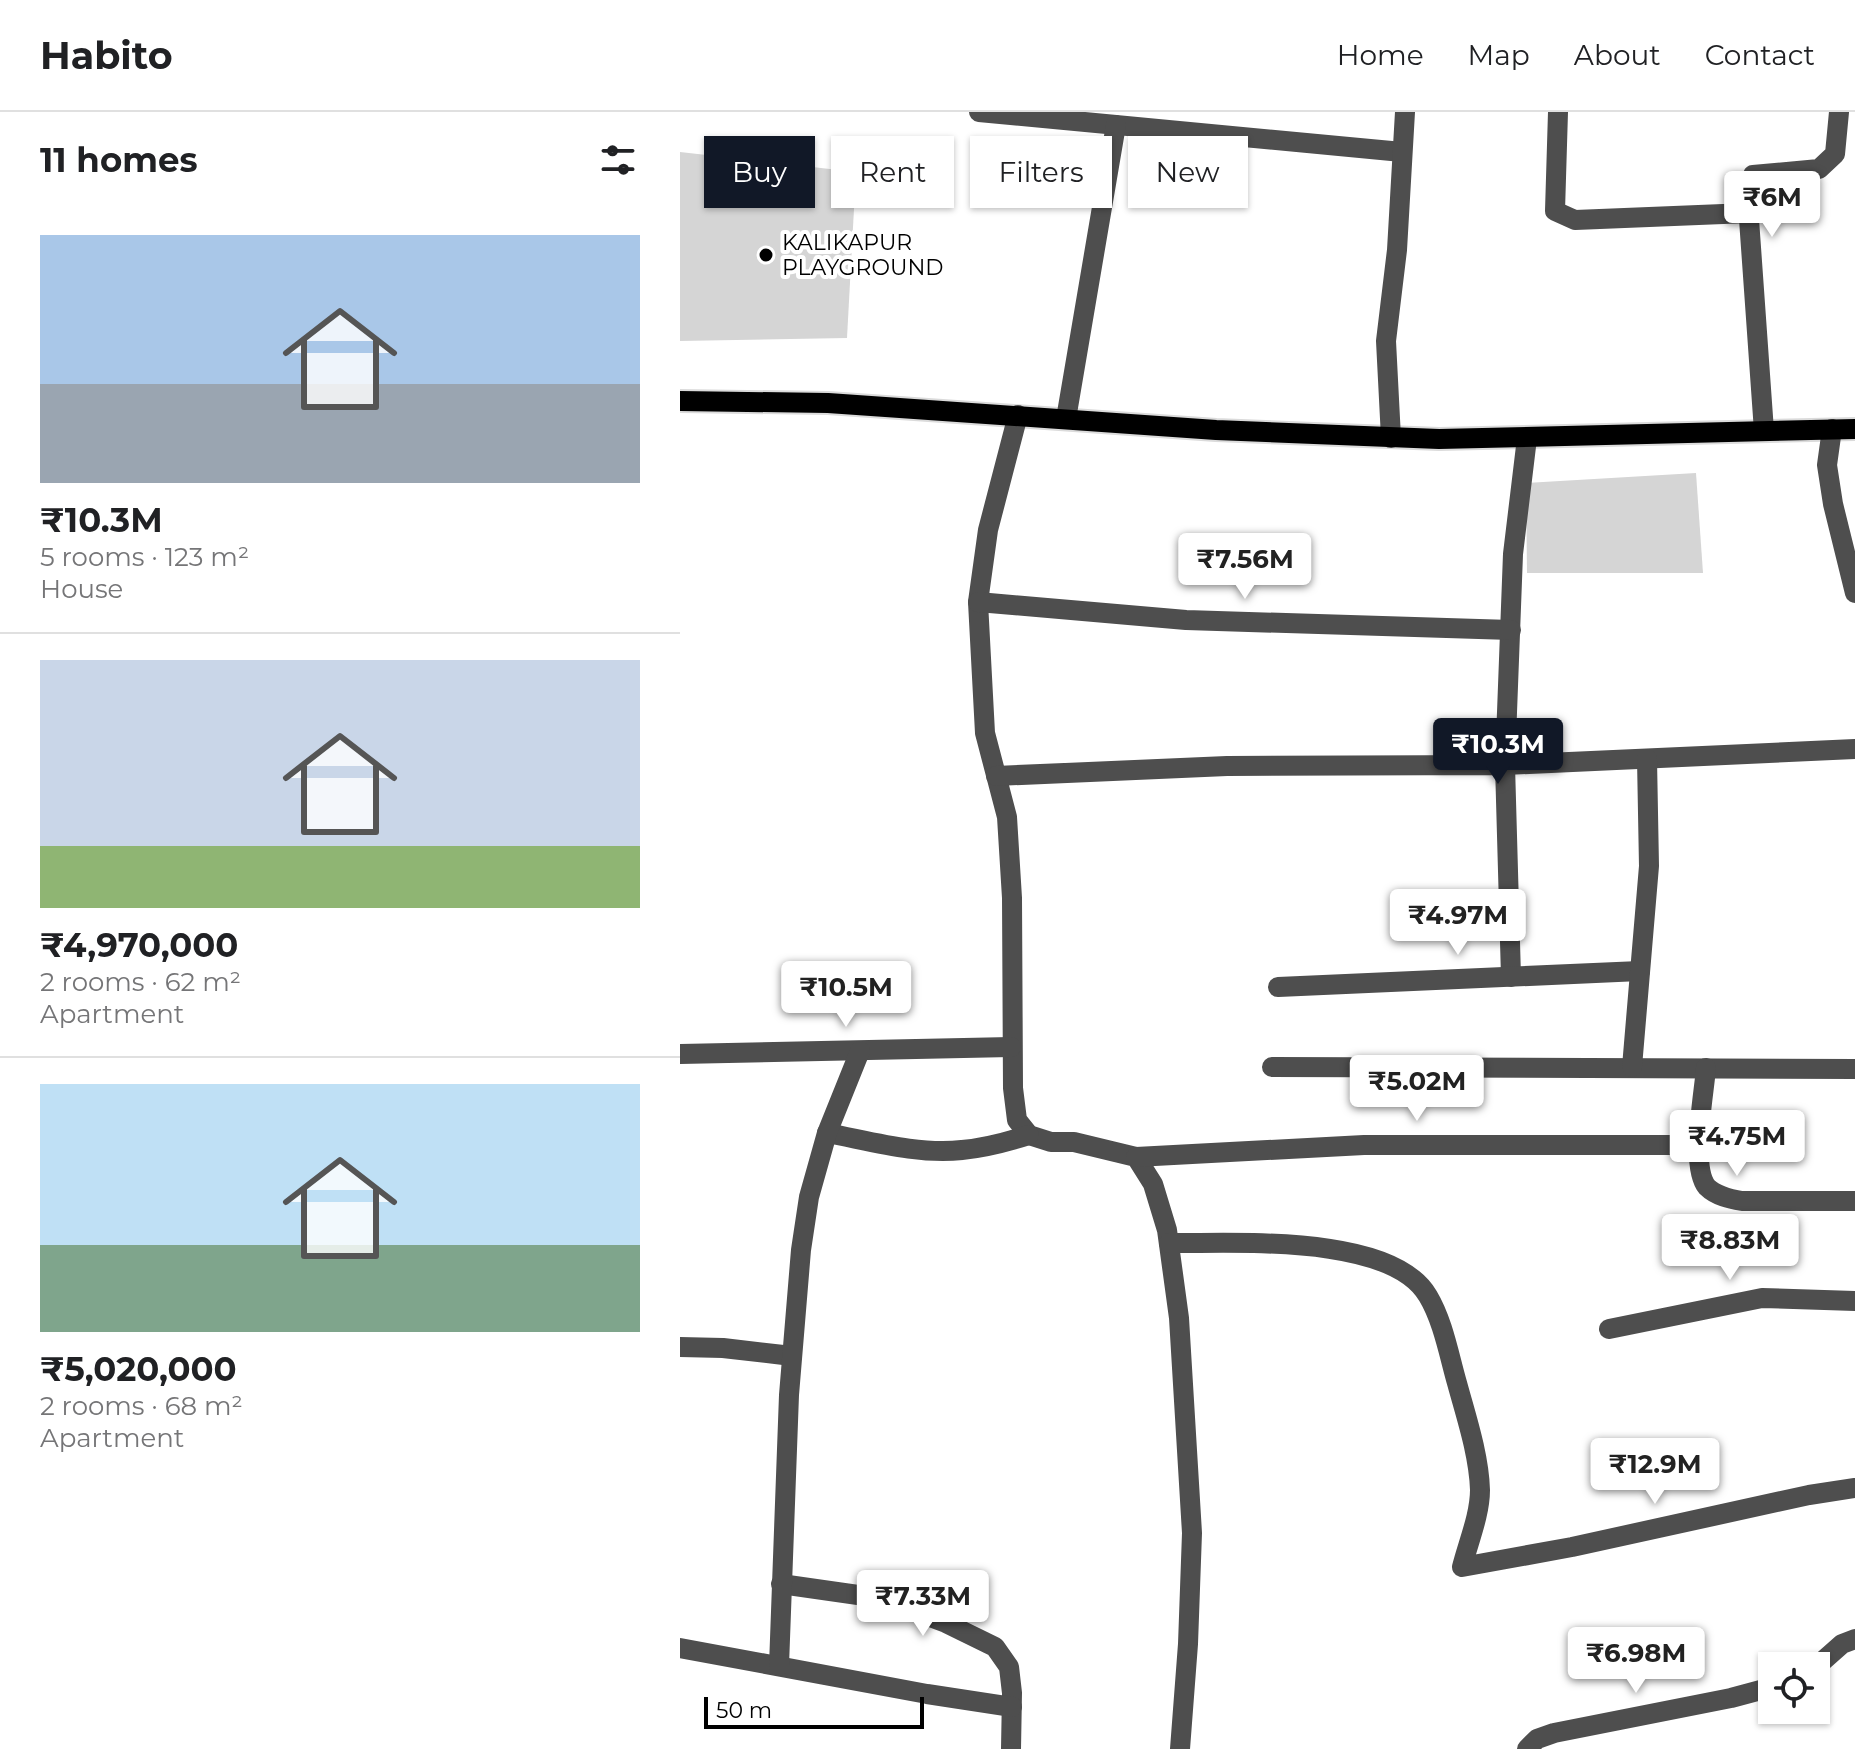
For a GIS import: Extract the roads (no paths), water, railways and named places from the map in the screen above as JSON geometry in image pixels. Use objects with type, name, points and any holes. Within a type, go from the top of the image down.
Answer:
[{"type":"main road","points":[[680,401],[828,403],[1216,430],[1391,438],[1527,438],[1855,429]]},
{"type":"street","points":[[979,112],[1402,152]]},
{"type":"street","points":[[1391,438],[1386,341],[1397,250],[1405,112]]},
{"type":"street","points":[[1558,112],[1555,211],[1575,220],[1748,213]]},
{"type":"street","points":[[1764,431],[1747,191],[1753,175],[1819,169],[1835,154],[1839,112]]},
{"type":"street","points":[[1066,419],[1116,125]]},
{"type":"street","points":[[1018,415],[988,530],[978,602],[985,733],[1007,817],[1012,898],[1011,1047],[1017,1120],[1029,1135],[1051,1142],[1074,1142],[1136,1157],[1364,1145],[1700,1145]]},
{"type":"street","points":[[1832,429],[1827,465],[1833,504],[1855,593]]},
{"type":"street","points":[[1511,977],[1505,765],[1513,554],[1527,438]]},
{"type":"street","points":[[978,602],[1200,621],[1511,630]]},
{"type":"street","points":[[996,776],[1227,766],[1505,765],[1855,749]]},
{"type":"street","points":[[1632,1067],[1649,866],[1647,759]]},
{"type":"street","points":[[1278,987],[1640,971]]},
{"type":"street","points":[[680,1054],[1011,1047]]},
{"type":"street","points":[[779,1666],[792,1356],[803,1237],[809,1197],[827,1133],[860,1051]]},
{"type":"street","points":[[1272,1067],[1855,1069]]},
{"type":"street","points":[[1706,1068],[1700,1145],[1701,1175],[1708,1188],[1723,1197],[1742,1201],[1855,1201]]},
{"type":"street","points":[[827,1133],[925,1150],[960,1151],[1029,1135]]},
{"type":"street","points":[[1136,1157],[1153,1184],[1167,1230],[1179,1318],[1192,1533],[1180,1749]]},
{"type":"street","points":[[1169,1243],[1344,1249],[1380,1260],[1409,1276],[1427,1293],[1437,1314],[1458,1386],[1478,1470],[1478,1509],[1462,1567],[1855,1488]]},
{"type":"street","points":[[1609,1329],[1762,1298],[1855,1301]]},
{"type":"street","points":[[680,1347],[723,1348],[792,1356]]},
{"type":"street","points":[[781,1584],[879,1598],[946,1623],[995,1647],[1009,1667],[1011,1749]]},
{"type":"street","points":[[1830,1655],[1842,1644],[1855,1639]]},
{"type":"street","points":[[680,1648],[1012,1707]]},
{"type":"street","points":[[1527,1749],[1537,1739],[1554,1733],[1758,1691]]},
{"type":"place","name":"KALIKAPUR PLAYGROUND","points":[[766,255]]}]
